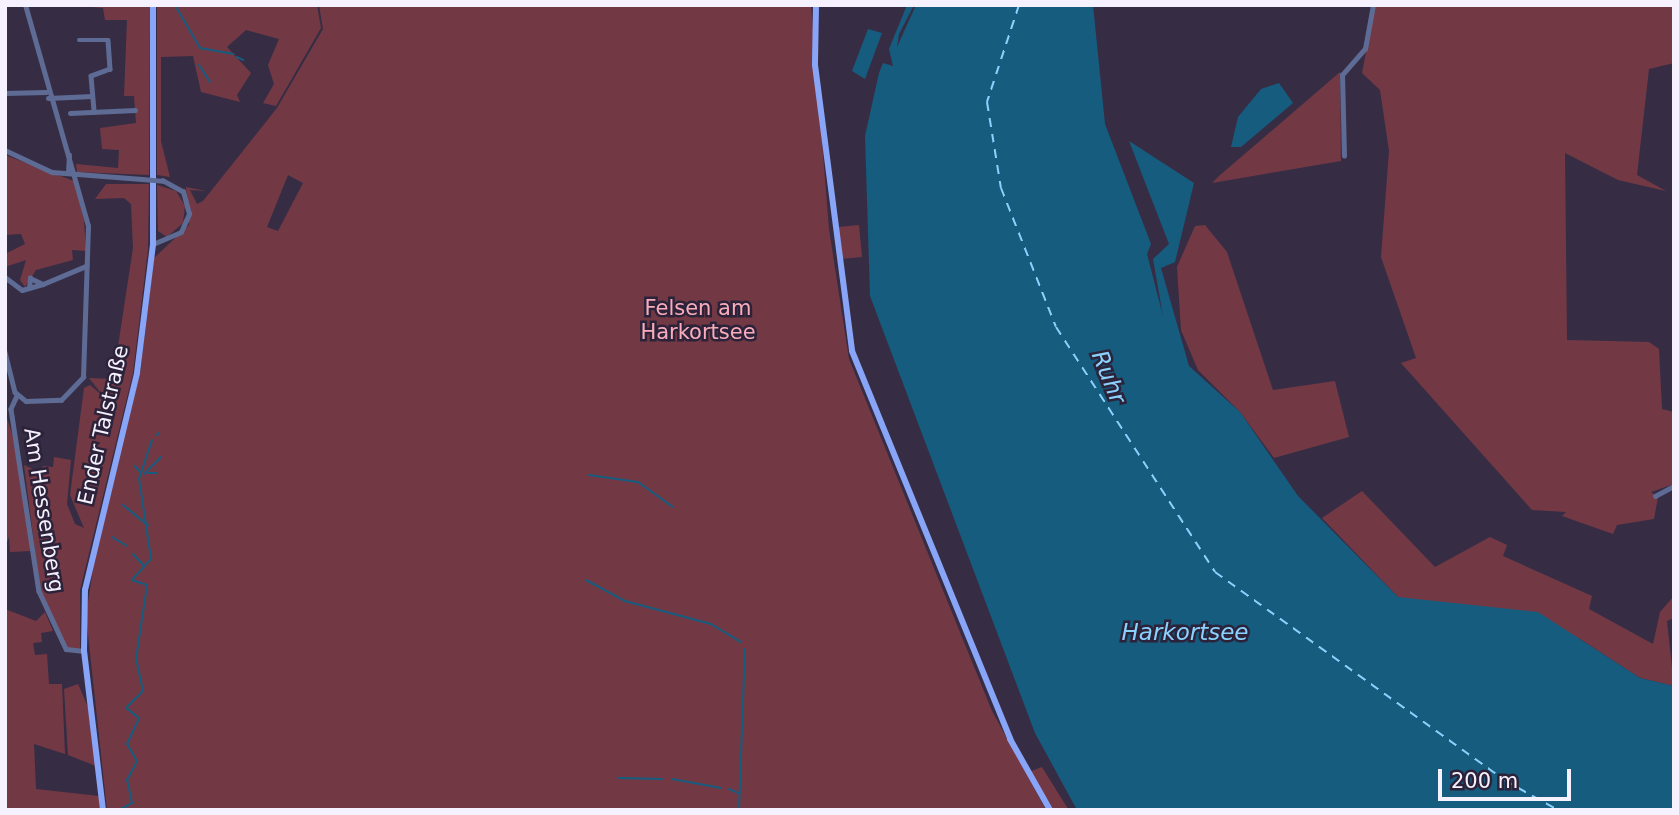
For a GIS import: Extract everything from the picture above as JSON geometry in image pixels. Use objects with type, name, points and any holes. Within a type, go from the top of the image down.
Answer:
[{"type":"main road","name":"Ender Talstraße","points":[[103,810],[84,651],[88,564],[137,373],[153,244],[153,5]]},
{"type":"main road","points":[[816,5],[815,34],[838,260],[855,363],[1010,739],[1050,810]]},
{"type":"street","points":[[22,290],[86,266],[88,226],[76,175],[47,95],[24,5]]},
{"type":"street","points":[[1344,156],[1342,75],[1364,49],[1373,5]]},
{"type":"street","points":[[79,40],[108,40],[111,64],[91,76],[94,111]]},
{"type":"street","points":[[5,93],[92,96]]},
{"type":"street","points":[[70,113],[135,110]]},
{"type":"street","points":[[5,150],[38,168],[76,175],[163,181],[176,185],[189,205],[186,224],[169,239],[153,244]]},
{"type":"street","points":[[68,174],[69,155]]},
{"type":"street","points":[[153,235],[169,239]]},
{"type":"street","name":"Am Hessenberg","points":[[17,396],[54,402],[83,377],[86,266]]},
{"type":"street","points":[[5,277],[22,290]]},
{"type":"street","points":[[29,288],[28,279],[41,283]]},
{"type":"street","points":[[19,283],[22,290]]},
{"type":"street","name":"Am Hessenberg","points":[[5,352],[17,396],[11,409],[39,591],[66,649],[84,651]]},
{"type":"street","points":[[1655,496],[1674,486]]},
{"type":"green space","points":[[71,5],[150,5],[149,175],[77,172],[76,164],[118,168],[119,150],[102,149],[100,128],[136,123],[134,96],[124,96],[127,20],[105,20],[103,8]]},
{"type":"green space","points":[[157,5],[317,5],[321,28],[276,106],[263,103],[274,84],[268,65],[279,39],[246,30],[227,47],[251,73],[237,95],[240,102],[201,92],[193,56],[161,57],[161,141],[170,177],[157,175]]},
{"type":"green space","name":"Felsen am Harkortsee","points":[[319,5],[811,5],[829,229],[849,359],[992,711],[1046,810],[107,810],[86,616],[98,535],[140,373],[154,258],[189,225],[186,187],[206,191],[190,190],[197,204],[203,201],[277,108],[323,29]],"holes":[[[288,175],[303,183],[278,231],[267,227]]]},
{"type":"green space","points":[[1375,5],[1674,5],[1674,63],[1649,69],[1637,175],[1666,191],[1618,180],[1565,153],[1567,340],[1649,342],[1659,349],[1662,409],[1674,412],[1674,484],[1651,492],[1658,497],[1654,519],[1617,525],[1613,534],[1562,516],[1566,512],[1532,510],[1401,363],[1416,358],[1381,257],[1389,151],[1380,90],[1362,73]]},
{"type":"green space","points":[[1340,72],[1341,161],[1212,183],[1219,176]]},
{"type":"green space","points":[[5,155],[74,181],[84,220],[86,251],[72,250],[73,260],[36,270],[25,287],[20,280],[26,260],[5,267],[5,254],[25,244],[21,234],[5,235]]},
{"type":"green space","points":[[106,184],[149,184],[148,249],[133,373],[80,590],[80,649],[67,648],[40,590],[24,465],[41,473],[43,466],[53,467],[54,457],[71,460],[67,504],[75,524],[84,528],[70,495],[84,388],[90,385],[105,398],[89,378],[113,379],[133,248],[131,204],[124,198],[95,199]]},
{"type":"green space","points":[[157,185],[176,191],[185,206],[183,223],[167,237],[158,231]]},
{"type":"green space","points":[[859,225],[862,257],[841,259],[838,227]]},
{"type":"green space","points":[[1205,225],[1227,252],[1273,390],[1335,381],[1349,437],[1274,458],[1240,412],[1198,370],[1181,330],[1177,267],[1195,226]]},
{"type":"green space","points":[[5,412],[21,461],[31,551],[10,552],[9,537],[5,547]]},
{"type":"green space","points":[[1362,491],[1435,567],[1490,537],[1507,545],[1503,556],[1592,596],[1589,609],[1653,644],[1660,612],[1674,596],[1674,618],[1667,621],[1674,686],[1640,678],[1580,639],[1398,597],[1322,518]]},
{"type":"green space","points":[[5,609],[36,621],[45,612],[53,631],[41,633],[42,642],[33,643],[35,655],[47,654],[49,684],[62,684],[65,754],[34,744],[36,789],[99,796],[100,810],[5,810]]},
{"type":"green space","points":[[78,684],[88,707],[96,766],[68,755],[64,689]]},
{"type":"green space","points":[[1042,767],[1069,810],[1054,810],[1042,794],[1029,772]]},
{"type":"water","name":"Harkortsee","points":[[907,5],[914,5],[899,34],[897,47],[916,5],[1093,5],[1105,124],[1151,244],[1147,254],[1163,316],[1153,259],[1169,244],[1129,141],[1194,183],[1175,262],[1161,268],[1189,366],[1240,412],[1298,496],[1398,597],[1538,612],[1640,678],[1674,686],[1674,810],[1077,810],[1035,733],[870,296],[865,136],[879,73],[883,63],[893,66],[889,49]]},
{"type":"water","points":[[868,29],[882,33],[865,79],[852,71]]},
{"type":"water","points":[[1279,83],[1293,103],[1241,147],[1231,147],[1238,117],[1261,89]]},
{"type":"waterway","points":[[116,6],[121,5]]},
{"type":"waterway","points":[[175,5],[200,48],[233,54]]},
{"type":"waterway","points":[[237,57],[243,60]]},
{"type":"waterway","points":[[199,65],[210,82]]},
{"type":"waterway","points":[[119,810],[132,803],[127,780],[137,761],[127,744],[139,718],[126,708],[143,691],[136,659],[147,585],[132,580],[151,559],[139,479],[152,440]]},
{"type":"waterway","points":[[144,474],[161,457]]},
{"type":"waterway","points":[[135,466],[140,472]]},
{"type":"waterway","points":[[148,473],[157,473]]},
{"type":"waterway","points":[[589,475],[638,482],[673,507]]},
{"type":"waterway","points":[[123,505],[148,525]]},
{"type":"waterway","points":[[112,537],[127,546]]},
{"type":"waterway","points":[[133,554],[144,566]]},
{"type":"waterway","points":[[586,580],[625,601],[711,624],[741,642]]},
{"type":"waterway","points":[[739,810],[745,649]]},
{"type":"waterway","points":[[618,778],[662,779]]},
{"type":"waterway","points":[[672,779],[721,788]]},
{"type":"waterway","points":[[729,789],[738,793]]},
{"type":"ferry route","points":[[1019,5],[987,102],[1001,188],[1056,327],[1215,572],[1504,780],[1558,810]]},
{"type":"water label","name":"Ruhr","points":[[1109,377]]}]
